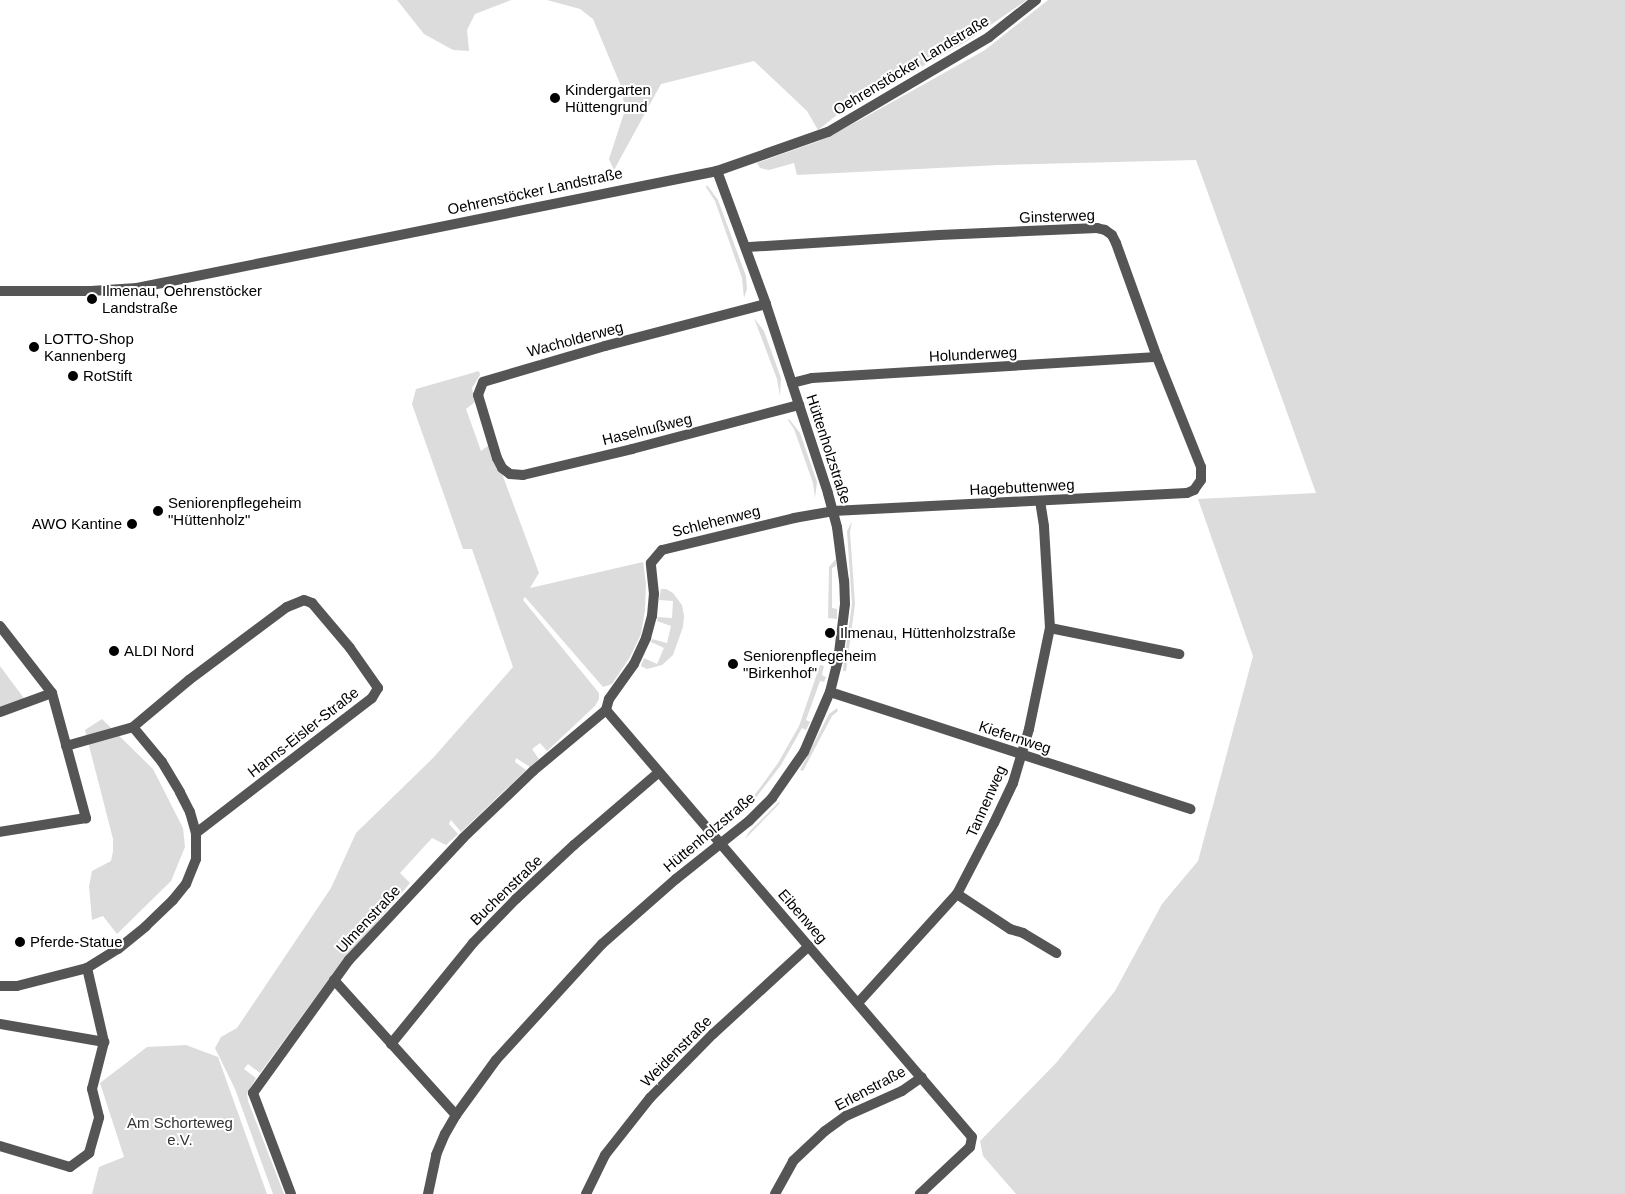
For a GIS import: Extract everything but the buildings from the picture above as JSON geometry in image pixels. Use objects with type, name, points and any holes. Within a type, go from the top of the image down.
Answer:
[{"type":"street","name":"Oehrenstöcker Landstraße","points":[[0,291],[68,292],[136,288],[717,171],[828,132],[989,38],[1036,0]]},
{"type":"street","name":"Hüttenholzstraße","points":[[428,1194],[436,1155],[456,1115],[496,1060],[577,970],[633,916],[749,821],[783,785],[804,752],[830,692],[839,652],[845,604],[841,550],[833,511],[766,304],[717,171]]},
{"type":"street","name":"Ginsterweg","points":[[746,247],[959,234],[1097,228],[1105,230],[1112,235],[1116,243],[1202,474]]},
{"type":"street","name":"Wacholderweg","points":[[502,468],[478,395],[482,382],[605,346],[766,304]]},
{"type":"street","name":"Holunderweg","points":[[792,383],[812,378],[1157,357]]},
{"type":"street","name":"Haselnußweg","points":[[502,468],[510,474],[523,475],[632,449],[799,405]]},
{"type":"street","name":"Hagebuttenweg","points":[[833,511],[1040,502],[1187,493],[1199,486],[1202,474]]},
{"type":"street","name":"Tannenweg","points":[[858,1003],[957,894],[994,824],[1022,756],[1050,628],[1044,526],[1040,502]]},
{"type":"street","name":"Schlehenweg","points":[[606,710],[609,698],[634,664],[646,638],[652,616],[654,594],[652,563],[658,552],[784,520],[833,511]]},
{"type":"street","name":"Hanns-Eisler-Straße","points":[[66,746],[133,727],[189,680],[287,607],[304,600],[312,604],[371,676],[378,688],[372,698],[196,833]]},
{"type":"street","points":[[0,626],[52,693],[86,818],[0,832]]},
{"type":"street","points":[[1050,628],[1179,654]]},
{"type":"street","name":"Kiefernweg","points":[[830,692],[1022,756],[1140,791],[1191,809]]},
{"type":"street","points":[[0,712],[52,693]]},
{"type":"street","name":"Eibenweg","points":[[606,710],[658,773],[968,1132],[972,1144],[920,1194]]},
{"type":"street","name":"Ulmenstraße","points":[[291,1194],[253,1093],[349,960],[463,838],[533,771],[606,710]]},
{"type":"street","points":[[0,986],[17,986],[87,968],[118,949],[173,900],[186,884],[196,859],[196,833],[180,792],[162,762],[133,727]]},
{"type":"street","name":"Buchenstraße","points":[[391,1044],[473,943],[516,899],[574,845],[658,773]]},
{"type":"street","points":[[957,894],[1010,929],[1023,933],[1056,953]]},
{"type":"street","name":"Weidenstraße","points":[[586,1194],[605,1155],[650,1098],[707,1040],[809,946]]},
{"type":"street","points":[[0,1146],[70,1167],[89,1153],[99,1117],[92,1090],[104,1042],[87,968]]},
{"type":"street","points":[[334,980],[456,1115]]},
{"type":"street","points":[[0,1024],[104,1042]]},
{"type":"street","name":"Erlenstraße","points":[[775,1194],[793,1161],[825,1130],[846,1116],[902,1091],[922,1077]]},
{"type":"green space","points":[[397,0],[511,0],[475,14],[467,30],[469,51],[453,50],[424,34]]},
{"type":"green space","points":[[547,0],[1027,0],[967,41],[837,115],[818,130],[807,111],[754,61],[661,84],[614,170],[609,159],[625,110],[621,86],[593,19],[580,9]]},
{"type":"green space","points":[[1048,0],[1625,0],[1625,1194],[1016,1194],[983,1156],[980,1141],[1056,1063],[1115,991],[1162,904],[1198,861],[1253,656],[1198,499],[1316,493],[1196,160],[999,165],[797,175],[794,163],[769,170],[760,168],[757,163],[819,141],[985,50]]},
{"type":"green space","points":[[707,185],[718,200],[746,276],[747,289],[744,298],[742,278],[715,201],[706,187]]},
{"type":"green space","points":[[754,318],[764,331],[781,378],[780,396],[777,379]]},
{"type":"green space","points":[[479,371],[480,375],[472,388],[475,402],[466,409],[481,451],[489,445],[501,471],[539,573],[530,588],[643,562],[646,584],[645,610],[641,634],[630,657],[612,684],[603,687],[525,597],[523,600],[599,693],[599,699],[595,706],[547,751],[540,743],[532,749],[539,759],[530,767],[516,758],[515,762],[526,770],[461,832],[451,820],[449,824],[458,834],[446,845],[432,838],[400,873],[410,883],[329,979],[260,1073],[248,1064],[244,1069],[256,1078],[247,1094],[248,1101],[284,1194],[273,1194],[235,1089],[215,1048],[221,1037],[237,1028],[331,888],[356,833],[433,758],[513,667],[472,549],[463,549],[412,404],[416,389]]},
{"type":"green space","points":[[789,419],[800,433],[817,482],[815,498],[813,483]]},
{"type":"green space","points":[[852,521],[850,532],[855,604],[846,671],[843,671],[852,604],[847,531]]},
{"type":"green space","points":[[836,559],[836,566],[832,568],[832,608],[837,609],[837,619],[828,618],[829,567]]},
{"type":"green space","points":[[661,589],[666,589],[673,593],[682,605],[683,627],[673,655],[662,665],[647,669],[641,666],[644,658],[657,664],[664,648],[651,642],[652,639],[667,643],[671,626],[657,621],[658,617],[672,618],[673,601],[659,600]]},
{"type":"green space","points":[[820,665],[824,666],[822,675],[826,677],[824,682],[820,681],[806,720],[810,722],[806,730],[802,728],[781,765],[751,804],[751,800],[778,763],[799,726]]},
{"type":"green space","points":[[0,666],[26,701],[0,710]]},
{"type":"green space","points":[[837,708],[838,711],[832,716],[803,771],[800,770],[829,714]]},
{"type":"green space","points":[[102,719],[153,769],[183,828],[185,847],[171,881],[117,934],[103,916],[92,920],[89,886],[92,871],[111,861],[113,851],[113,839],[85,730]]},
{"type":"green space","points":[[780,803],[745,839],[749,832]]},
{"type":"green space","name":"Am Schorteweg e.V.","points":[[186,1045],[218,1057],[267,1194],[92,1194],[99,1167],[124,1157],[100,1083],[147,1047]]},
{"type":"place","name":"Kindergarten Hüttengrund","points":[[555,98]]},
{"type":"place","name":"Ilmenau, Oehrenstöcker Landstraße","points":[[92,299]]},
{"type":"place","name":"LOTTO-Shop Kannenberg","points":[[34,347]]},
{"type":"place","name":"RotStift","points":[[73,376]]},
{"type":"place","name":"Seniorenpflegeheim \"Hüttenholz\"","points":[[158,511]]},
{"type":"place","name":"AWO Kantine","points":[[132,524]]},
{"type":"place","name":"Ilmenau, Hüttenholzstraße","points":[[830,633]]},
{"type":"place","name":"ALDI Nord","points":[[114,651]]},
{"type":"place","name":"Seniorenpflegeheim \"Birkenhof\"","points":[[733,664]]},
{"type":"place","name":"Pferde-Statue","points":[[20,942]]}]
